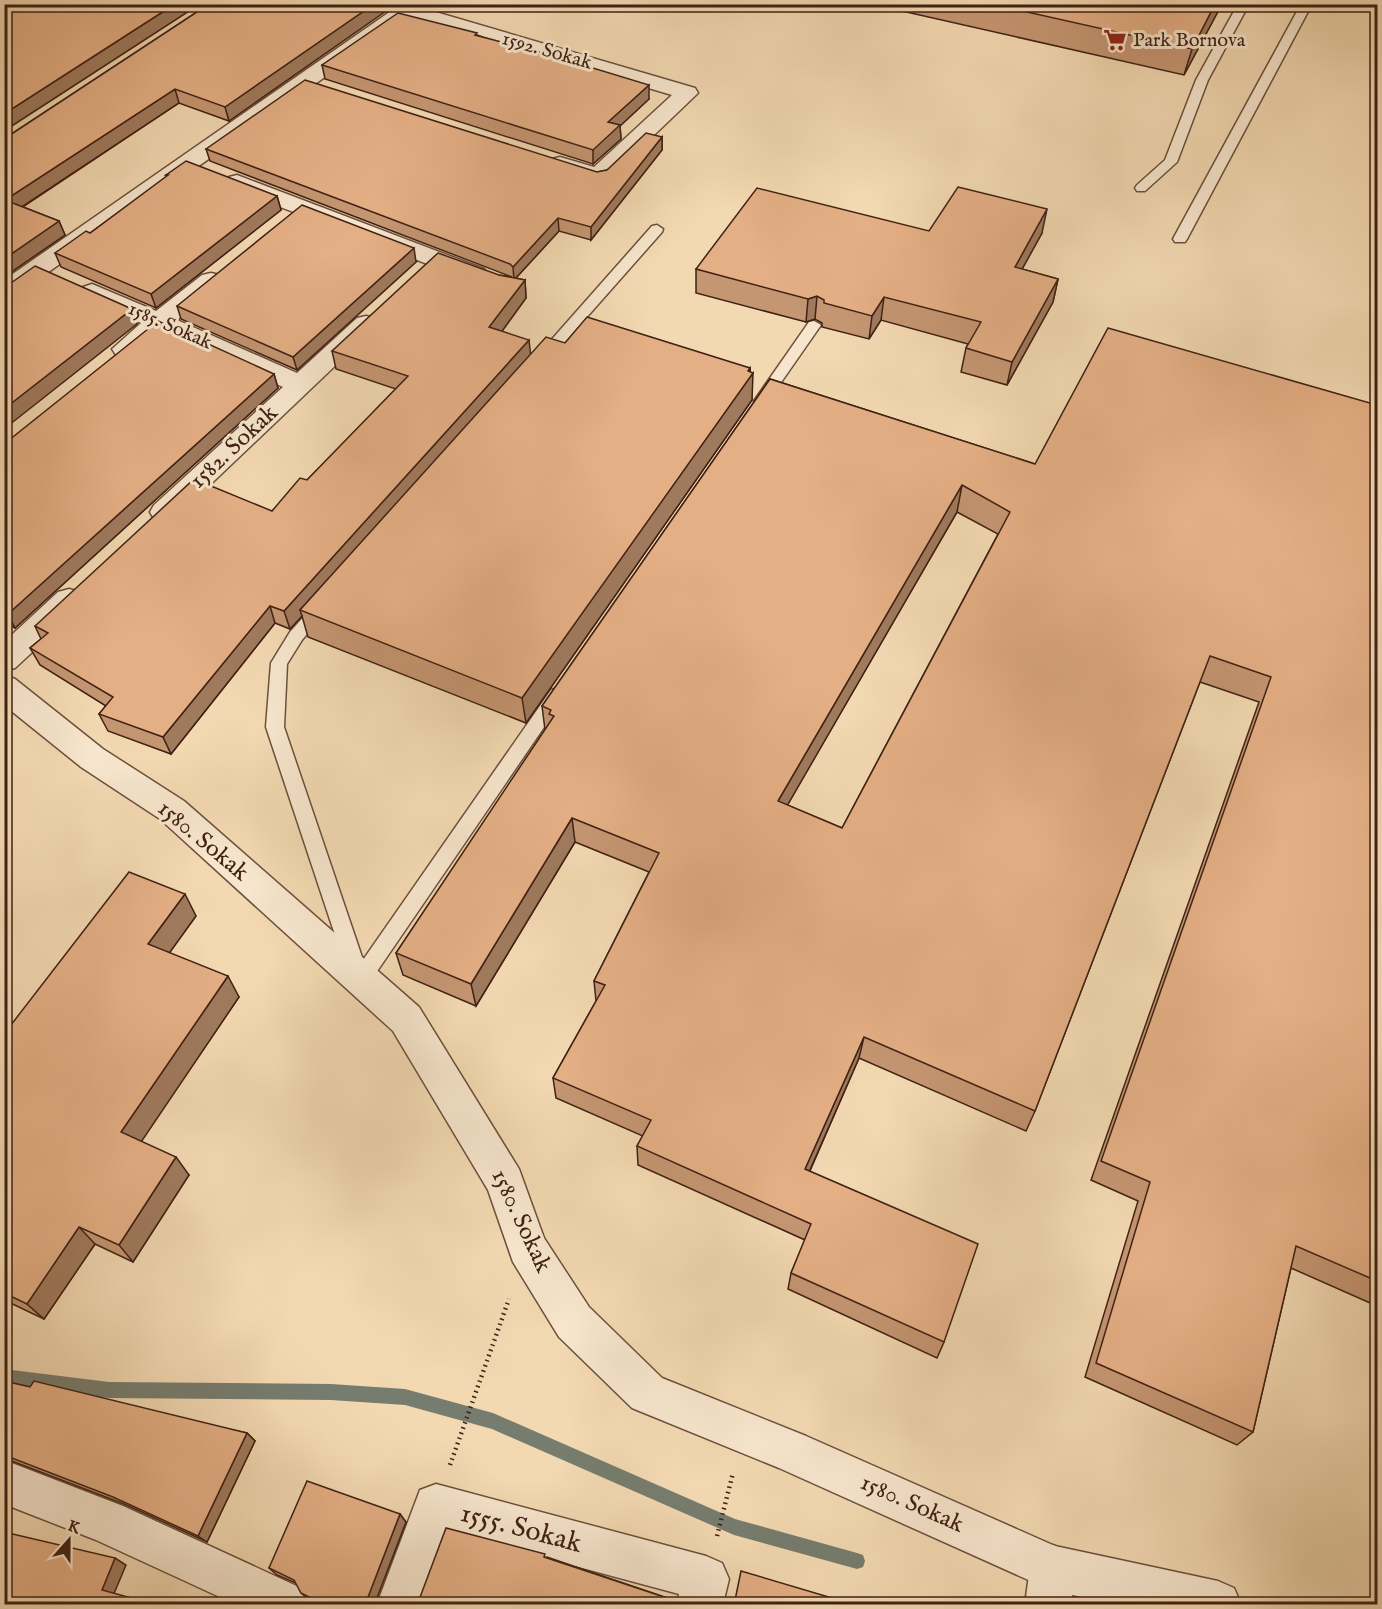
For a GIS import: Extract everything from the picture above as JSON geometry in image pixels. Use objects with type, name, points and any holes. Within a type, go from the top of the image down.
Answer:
[{"type":"street","points":[[4,292],[55,276],[205,170],[304,82],[411,7]]},
{"type":"street","name":"1592. Sokak","points":[[411,7],[687,93],[597,176],[541,158]]},
{"type":"street","points":[[304,82],[327,89]]},
{"type":"street","points":[[205,170],[293,215],[428,267],[491,280]]},
{"type":"street","points":[[105,366],[231,265]]},
{"type":"street","name":"1585. Sokak","points":[[55,276],[301,385]]},
{"type":"street","name":"1582. Sokak","points":[[144,530],[386,306]]},
{"type":"street","points":[[4,660],[92,579]]},
{"type":"street","name":"1580. Sokak","points":[[4,687],[92,758],[172,810],[406,1019],[505,1182],[527,1248],[574,1322],[647,1393],[802,1456],[1050,1586],[1218,1605]]},
{"type":"street","points":[[4,1482],[107,1522],[285,1605]]},
{"type":"street","name":"1555. Sokak","points":[[400,1605],[436,1506],[707,1576]]},
{"type":"lane","points":[[1141,188],[1171,162],[1202,80],[1244,4]]},
{"type":"lane","points":[[1180,238],[1307,4]]},
{"type":"lane","points":[[529,374],[657,229]]},
{"type":"lane","points":[[753,413],[814,325]]},
{"type":"lane","points":[[335,592],[296,636],[279,663],[275,727],[360,980]]},
{"type":"lane","points":[[360,980],[563,687]]},
{"type":"path","points":[[451,1463],[527,1248]]},
{"type":"path","points":[[707,1576],[728,1491]]},
{"type":"building","points":[[13,4],[175,4],[4,114],[4,9]]},
{"type":"building","points":[[209,4],[374,4],[225,107],[175,89],[5,200],[59,221],[4,259],[4,138]]},
{"type":"building","points":[[992,4],[1215,4],[1192,49]]},
{"type":"building","points":[[398,13],[477,33],[475,35],[649,85],[608,122],[620,125],[593,150],[322,65]]},
{"type":"building","points":[[305,80],[597,172],[607,170],[646,133],[662,137],[591,227],[558,218],[513,267],[206,149]]},
{"type":"building","points":[[186,161],[277,196],[151,294],[55,253],[86,231],[90,233]]},
{"type":"building","points":[[958,187],[1047,209],[1015,267],[1058,279],[1012,362],[966,348],[981,322],[884,297],[872,316],[824,303],[824,300],[817,296],[808,299],[696,269],[757,188],[929,231]]},
{"type":"building","points":[[302,205],[414,248],[293,357],[177,306]]},
{"type":"building","points":[[438,253],[499,275],[525,280],[489,327],[529,340],[284,611],[270,606],[163,737],[99,714],[113,697],[30,648],[48,633],[35,626],[194,479],[272,511],[300,478],[307,480],[408,376],[332,351]]},
{"type":"building","points":[[35,266],[132,309],[4,409],[4,285],[8,285]]},
{"type":"building","points":[[587,317],[750,368],[748,371],[753,373],[522,698],[300,610],[546,337],[565,343]]},
{"type":"building","points":[[158,321],[274,374],[8,614],[4,613],[4,441],[9,440]]},
{"type":"building","points":[[1108,328],[1377,405],[1377,1281],[1296,1246],[1253,1432],[1096,1363],[1150,1182],[1101,1161],[1271,677],[1210,656],[1035,1111],[864,1037],[805,1169],[978,1244],[944,1342],[791,1273],[811,1224],[637,1146],[651,1120],[553,1078],[605,985],[594,981],[659,853],[572,818],[471,984],[396,953],[554,716],[549,714],[551,710],[542,706],[770,379],[1035,464]],"holes":[[[962,485],[1010,512],[842,828],[778,801]]]},
{"type":"building","points":[[129,872],[185,894],[148,944],[228,976],[121,1132],[176,1157],[119,1245],[79,1227],[27,1304],[4,1293],[4,1034]]},
{"type":"building","points":[[4,1381],[30,1387],[34,1381],[247,1433],[198,1536],[113,1497],[4,1455]]},
{"type":"building","points":[[307,1481],[400,1514],[368,1597],[371,1600],[419,1600],[446,1528],[545,1554],[544,1557],[688,1605],[325,1605],[301,1593],[294,1580],[269,1568]]},
{"type":"building","points":[[4,1532],[115,1558],[102,1590],[157,1605],[4,1605]]},
{"type":"building","points":[[741,1571],[832,1598],[830,1605],[734,1605]]},
{"type":"waterway","points":[[4,1377],[109,1390],[331,1392],[405,1397],[493,1421],[734,1527],[857,1561]]},
{"type":"place","name":"Park Bornova","points":[[1115,40]]}]
